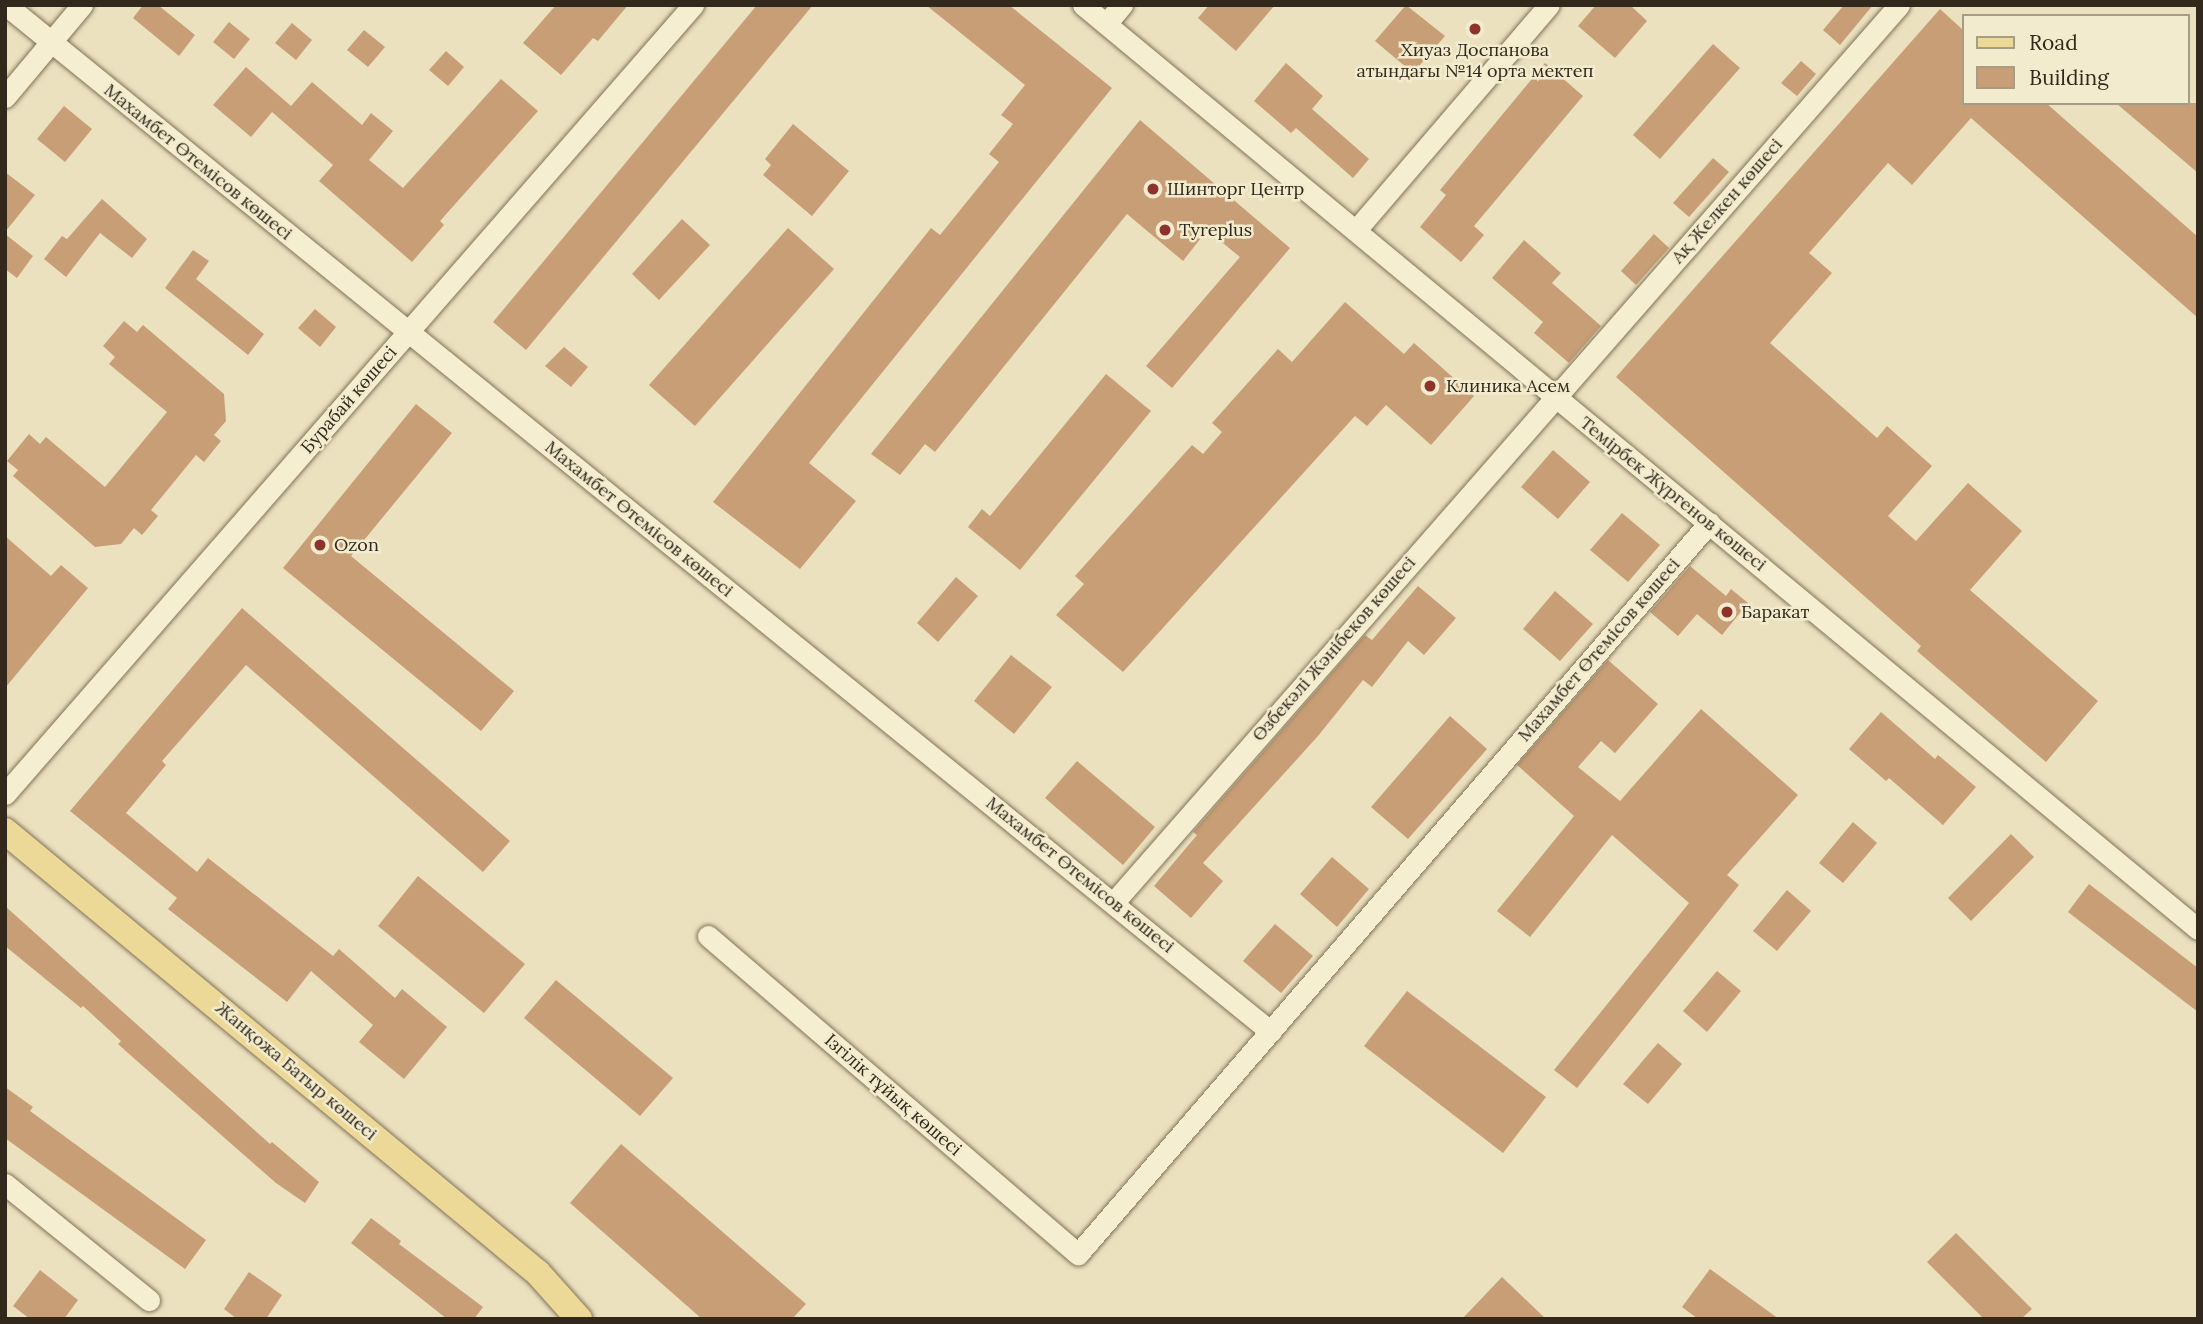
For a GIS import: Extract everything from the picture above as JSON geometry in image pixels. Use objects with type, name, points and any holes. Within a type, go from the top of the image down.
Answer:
[{"type":"main road","name":"Жанқожа Батыр көшесі","points":[[5,831],[538,1273],[579,1319]]},
{"type":"street","name":"Махамбет Өтемісов көшесі","points":[[6,5],[1271,1032]]},
{"type":"street","points":[[5,97],[82,5]]},
{"type":"street","name":"Бурабай көшесі","points":[[5,794],[693,5]]},
{"type":"street","name":"Темірбек Жүргенов көшесі","points":[[1083,5],[2198,929]]},
{"type":"street","points":[[1106,23],[1122,5]]},
{"type":"street","points":[[1356,230],[1549,5]]},
{"type":"street","name":"Ақ Желкен көшесі","points":[[1554,397],[1899,5]]},
{"type":"street","name":"Өзбекәлі Жәнібеков көшесі","points":[[1114,902],[1554,397]]},
{"type":"street","name":"Махамбет Өтемісов көшесі","points":[[1078,1254],[1709,523]]},
{"type":"street","name":"Ізгілік тұйық көшесі","points":[[709,936],[1078,1254]]},
{"type":"street","points":[[5,1184],[149,1300]]},
{"type":"building","points":[[143,5],[158,5],[195,35],[179,56],[133,18]]},
{"type":"building","points":[[556,5],[628,5],[598,41],[593,38],[561,75],[523,43]]},
{"type":"building","points":[[757,5],[813,5],[526,350],[493,322]]},
{"type":"building","points":[[926,5],[1009,5],[1112,88],[809,463],[856,501],[800,569],[713,502],[931,228],[940,235],[999,162],[989,154],[1013,124],[1001,115],[1025,85]]},
{"type":"building","points":[[1209,5],[1275,5],[1236,51],[1198,18]]},
{"type":"building","points":[[1406,5],[1445,36],[1413,73],[1375,41]]},
{"type":"building","points":[[1596,5],[1630,5],[1647,21],[1615,58],[1578,26]]},
{"type":"building","points":[[1844,5],[1873,5],[1840,45],[1823,30]]},
{"type":"building","points":[[1940,9],[1962,29],[1962,105],[2048,105],[2198,237],[2198,318],[1971,118],[1912,185],[1888,163],[1809,253],[1832,273],[1770,343],[1877,438],[1887,426],[1932,466],[1888,516],[1916,541],[1968,483],[2022,531],[1970,590],[2098,701],[2046,762],[1917,651],[1921,646],[1616,377]]},
{"type":"building","points":[[229,22],[250,39],[234,59],[213,42]]},
{"type":"building","points":[[292,23],[312,40],[296,60],[275,43]]},
{"type":"building","points":[[364,30],[385,47],[368,67],[347,50]]},
{"type":"building","points":[[1713,44],[1740,68],[1660,159],[1633,135]]},
{"type":"building","points":[[446,51],[464,67],[448,86],[429,70]]},
{"type":"building","points":[[1801,61],[1816,74],[1797,96],[1781,83]]},
{"type":"building","points":[[1286,63],[1323,96],[1312,109],[1369,159],[1353,178],[1296,128],[1291,133],[1254,101]]},
{"type":"building","points":[[1545,63],[1583,96],[1474,226],[1484,235],[1461,262],[1420,227],[1446,195],[1440,190]]},
{"type":"building","points":[[246,67],[291,106],[312,82],[362,125],[371,113],[393,131],[369,160],[403,188],[501,79],[538,111],[440,221],[444,225],[412,262],[319,181],[333,165],[272,112],[251,137],[213,105]]},
{"type":"building","points":[[2198,103],[2198,173],[2118,105]]},
{"type":"building","points":[[64,106],[92,129],[65,162],[37,139]]},
{"type":"building","points":[[1140,120],[1290,248],[1172,388],[1146,366],[1240,257],[1207,230],[1183,261],[1127,214],[935,452],[925,444],[900,475],[871,454]]},
{"type":"building","points":[[793,124],[849,171],[812,216],[763,175],[771,165],[765,159]]},
{"type":"building","points":[[1713,158],[1729,172],[1689,217],[1673,203]]},
{"type":"building","points":[[5,172],[35,195],[5,232]]},
{"type":"building","points":[[102,199],[147,239],[132,258],[100,233],[66,277],[44,259],[62,236],[67,239]]},
{"type":"building","points":[[682,219],[710,245],[659,300],[632,274]]},
{"type":"building","points":[[788,228],[834,269],[695,426],[649,385]]},
{"type":"building","points":[[5,234],[33,256],[17,278],[5,269]]},
{"type":"building","points":[[1654,234],[1669,248],[1636,285],[1621,271]]},
{"type":"building","points":[[1524,240],[1561,273],[1552,283],[1601,326],[1569,363],[1534,333],[1543,322],[1492,278]]},
{"type":"building","points":[[193,250],[209,261],[196,279],[264,334],[248,355],[165,288]]},
{"type":"building","points":[[1345,302],[1404,354],[1414,343],[1474,396],[1431,445],[1386,405],[1367,426],[1355,416],[1123,672],[1056,615],[1084,584],[1075,576],[1192,445],[1203,454],[1222,432],[1212,423],[1278,349],[1292,362]]},
{"type":"building","points":[[315,309],[336,327],[320,347],[298,328]]},
{"type":"building","points":[[124,321],[137,332],[143,325],[224,394],[226,421],[214,435],[221,441],[204,462],[196,455],[151,510],[158,516],[142,535],[134,528],[121,544],[95,547],[13,476],[18,470],[7,461],[29,434],[40,444],[46,437],[105,487],[167,412],[109,364],[115,357],[103,346]]},
{"type":"building","points":[[564,347],[588,367],[571,387],[545,366]]},
{"type":"building","points":[[1106,374],[1151,411],[1020,570],[968,527],[982,509],[990,516]]},
{"type":"building","points":[[416,404],[452,433],[351,556],[514,691],[481,731],[283,568]]},
{"type":"building","points":[[1553,450],[1590,482],[1558,519],[1521,487]]},
{"type":"building","points":[[1622,513],[1660,545],[1628,582],[1590,550]]},
{"type":"building","points":[[5,536],[51,576],[61,565],[88,588],[5,688]]},
{"type":"building","points":[[1690,566],[1726,596],[1731,589],[1748,603],[1722,635],[1697,614],[1678,636],[1650,612]]},
{"type":"building","points":[[956,577],[978,596],[938,642],[917,623]]},
{"type":"building","points":[[1418,586],[1456,618],[1424,655],[1408,641],[1372,687],[1363,680],[1318,736],[1203,863],[1223,881],[1191,918],[1154,886],[1197,835],[1193,832],[1365,635],[1372,640]]},
{"type":"building","points":[[1555,591],[1593,624],[1560,661],[1523,629]]},
{"type":"building","points":[[242,608],[510,841],[483,872],[246,665],[162,761],[166,765],[126,813],[197,872],[208,858],[333,956],[339,949],[395,998],[402,989],[447,1027],[404,1079],[359,1042],[373,1025],[311,971],[287,1002],[168,909],[177,898],[70,811]]},
{"type":"building","points":[[1011,655],[1052,687],[1014,734],[974,701]]},
{"type":"building","points":[[1608,660],[1658,704],[1615,753],[1601,741],[1578,767],[1620,801],[1701,709],[1798,795],[1727,875],[1739,885],[1577,1088],[1554,1070],[1689,903],[1612,835],[1530,937],[1497,911],[1574,816],[1517,765]]},
{"type":"building","points":[[1881,712],[1935,759],[1938,755],[1976,787],[1943,825],[1889,778],[1886,781],[1849,749]]},
{"type":"building","points":[[1450,716],[1487,749],[1408,839],[1371,807]]},
{"type":"building","points":[[1077,761],[1155,827],[1123,865],[1045,798]]},
{"type":"building","points":[[1853,822],[1877,843],[1843,883],[1819,863]]},
{"type":"building","points":[[2011,834],[2034,857],[1971,921],[1948,898]]},
{"type":"building","points":[[1332,857],[1369,889],[1337,927],[1300,894]]},
{"type":"building","points":[[418,876],[525,964],[484,1013],[378,926]]},
{"type":"building","points":[[2089,884],[2198,968],[2198,1012],[2068,912]]},
{"type":"building","points":[[1787,890],[1811,911],[1777,951],[1753,931]]},
{"type":"building","points":[[5,906],[270,1144],[272,1142],[319,1182],[305,1203],[276,1183],[137,1061],[118,1044],[121,1041],[83,1006],[81,1008],[5,946]]},
{"type":"building","points":[[1275,924],[1313,956],[1281,993],[1243,961]]},
{"type":"building","points":[[1717,971],[1741,991],[1707,1032],[1683,1011]]},
{"type":"building","points":[[556,980],[673,1078],[640,1116],[524,1018]]},
{"type":"building","points":[[1407,991],[1546,1097],[1503,1153],[1364,1046]]},
{"type":"building","points":[[1658,1043],[1682,1064],[1648,1104],[1623,1084]]},
{"type":"building","points":[[5,1087],[33,1107],[30,1111],[206,1240],[185,1269],[5,1138]]},
{"type":"building","points":[[621,1144],[806,1304],[792,1319],[702,1319],[570,1203]]},
{"type":"building","points":[[371,1218],[401,1241],[399,1244],[483,1307],[474,1319],[447,1319],[351,1243]]},
{"type":"building","points":[[1956,1233],[2032,1309],[2021,1319],[1984,1319],[1927,1262]]},
{"type":"building","points":[[1710,1269],[1779,1319],[1698,1319],[1682,1307]]},
{"type":"building","points":[[40,1270],[78,1300],[64,1319],[30,1319],[13,1306]]},
{"type":"building","points":[[249,1272],[282,1295],[266,1319],[237,1319],[224,1309]]},
{"type":"building","points":[[1502,1277],[1546,1319],[1462,1319]]},
{"type":"place","name":"Хиуаз Доспанова атындағы №14 орта мектеп","points":[[1475,29]]},
{"type":"place","name":"Шинторг Центр","points":[[1153,189]]},
{"type":"place","name":"Tyreplus","points":[[1165,230]]},
{"type":"place","name":"Клиника Асем","points":[[1430,386]]},
{"type":"place","name":"Ozon","points":[[320,545]]},
{"type":"place","name":"Баракат","points":[[1727,612]]}]
